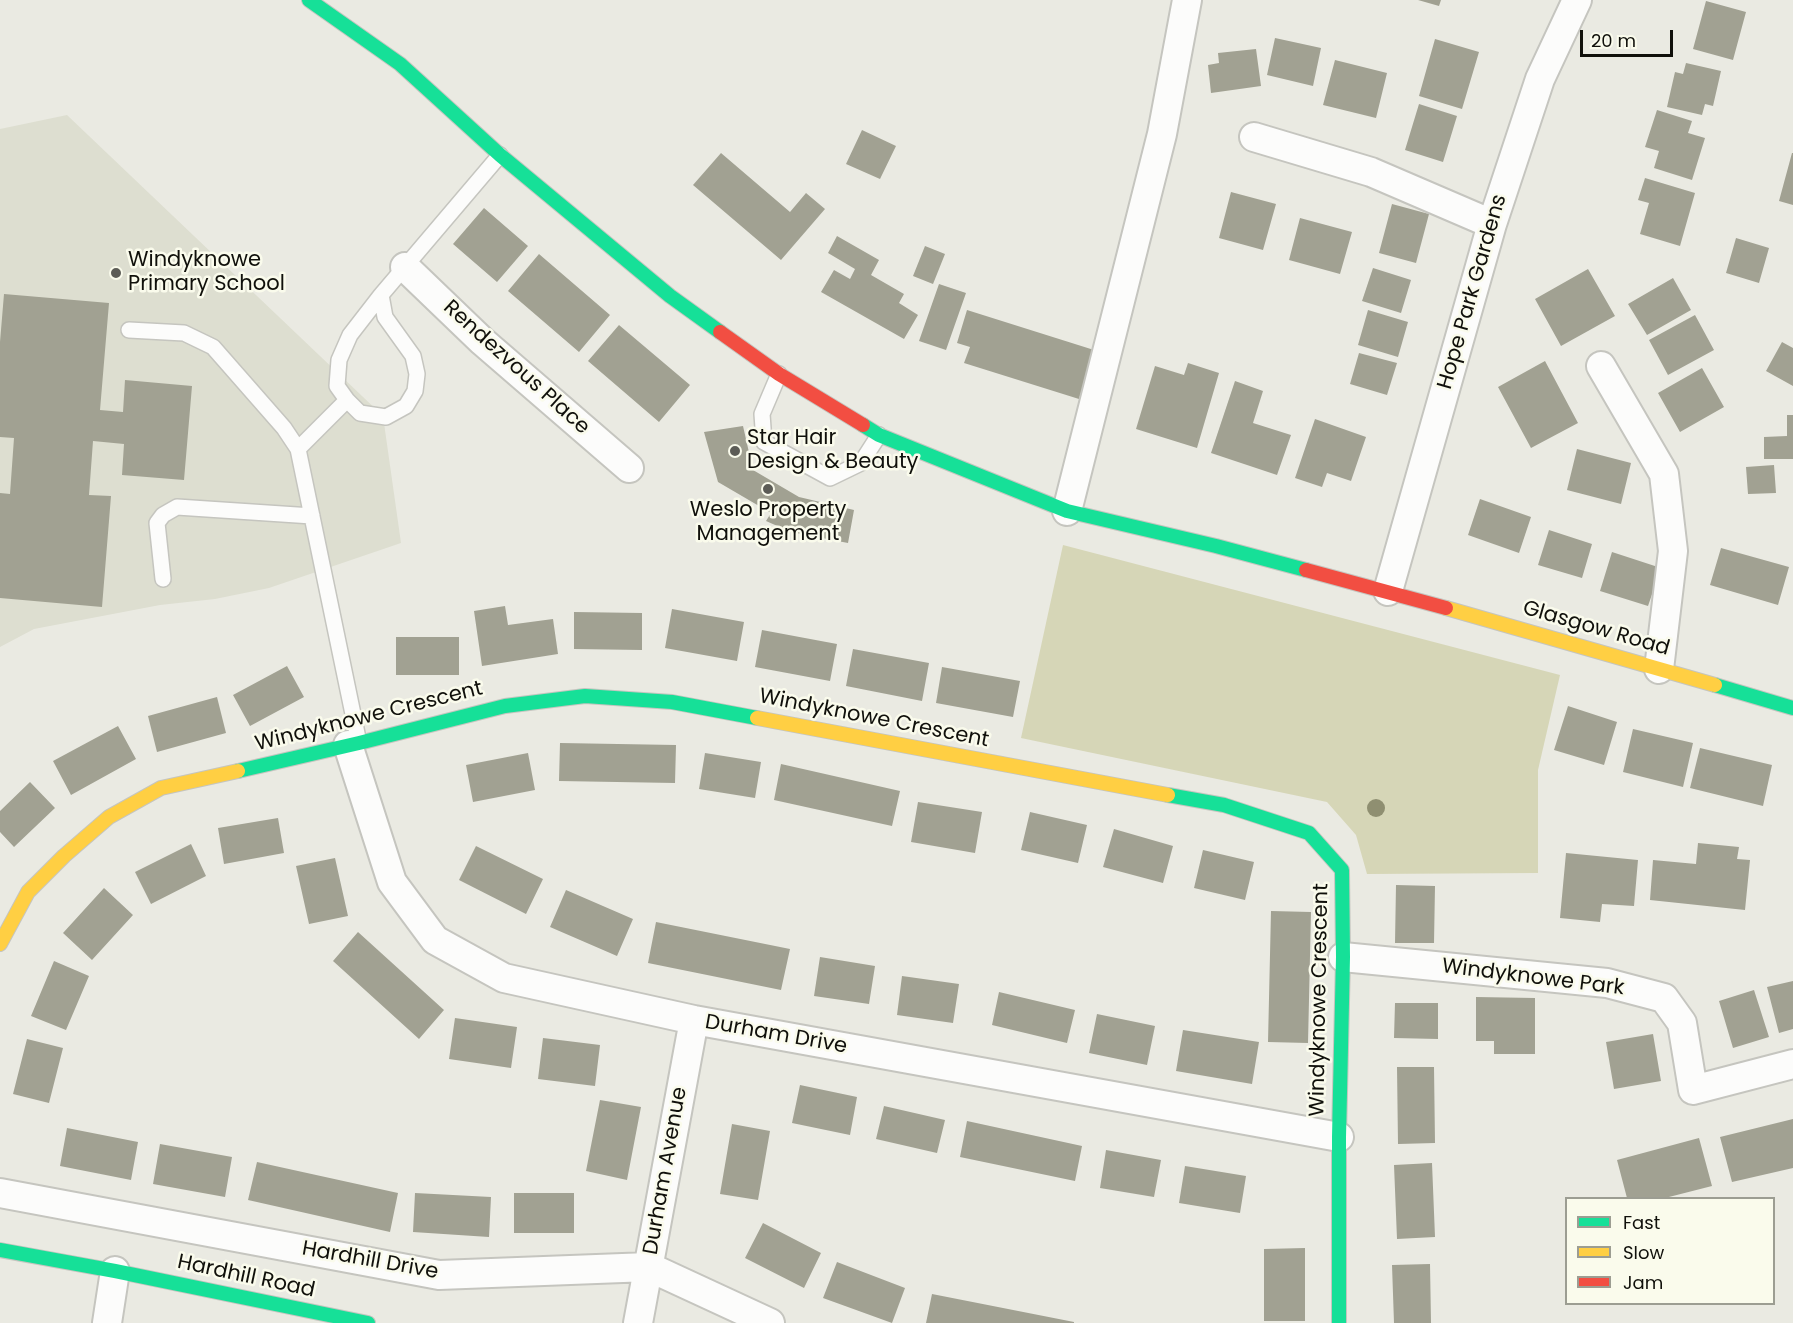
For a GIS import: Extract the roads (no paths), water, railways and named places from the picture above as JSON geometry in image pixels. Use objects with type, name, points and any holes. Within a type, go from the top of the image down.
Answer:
[{"type":"main road","name":"Glasgow Road","points":[[309,0],[400,64],[500,155],[670,296],[779,374],[879,435],[1067,511],[1216,546],[1388,591],[1793,708]]},
{"type":"main road","name":"Windyknowe Crescent","points":[[0,944],[28,892],[64,856],[109,817],[161,788],[505,706],[585,696],[672,702],[1224,806],[1309,833],[1342,870],[1339,1323]]},
{"type":"main road","name":"Hardhill Road","points":[[0,1250],[116,1271],[368,1323]]},
{"type":"street","points":[[1067,511],[1162,134],[1187,0]]},
{"type":"street","name":"Hope Park Gardens","points":[[1388,591],[1492,224],[1540,79],[1577,0]]},
{"type":"street","points":[[1254,137],[1371,172],[1492,224]]},
{"type":"street","name":"Rendezvous Place","points":[[405,267],[482,341],[629,468]]},
{"type":"street","points":[[1601,366],[1664,474],[1673,551],[1659,669]]},
{"type":"street","name":"Durham Drive","points":[[353,744],[392,882],[435,940],[504,978],[694,1020],[1339,1137]]},
{"type":"street","name":"Windyknowe Park","points":[[1342,957],[1607,984],[1664,998],[1682,1023],[1693,1090],[1793,1064]]},
{"type":"street","name":"Durham Avenue","points":[[638,1323],[694,1020]]},
{"type":"street","name":"Hardhill Drive","points":[[0,1193],[439,1275],[649,1268],[770,1323]]},
{"type":"street","points":[[107,1323],[116,1271]]},
{"type":"lane","points":[[381,295],[385,317],[413,356],[417,374],[415,391],[406,406],[386,417],[360,413],[348,400],[337,386],[339,360],[350,335],[381,295],[500,155]]},
{"type":"lane","points":[[129,330],[184,333],[213,347],[284,428],[298,449],[353,744]]},
{"type":"lane","points":[[779,374],[762,414],[764,442],[830,478],[861,463],[879,435]]},
{"type":"lane","points":[[298,449],[348,400]]},
{"type":"lane","points":[[163,579],[157,523],[163,515],[177,507],[312,516]]},
{"type":"place","name":"Windyknowe Primary School","points":[[116,273]]},
{"type":"place","name":"Star Hair Design & Beauty","points":[[735,451]]},
{"type":"place","name":"Weslo Property Management","points":[[768,489]]}]
